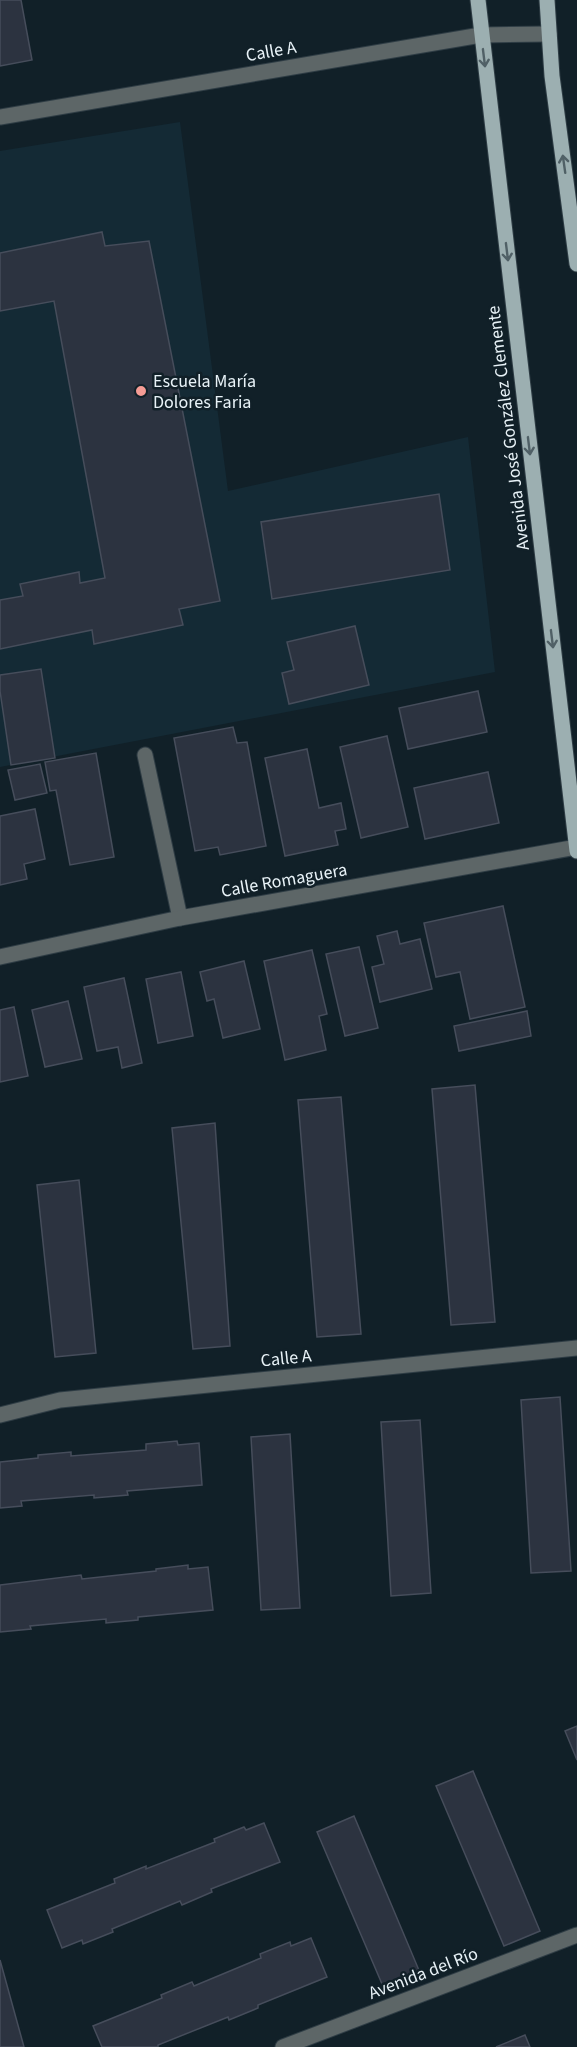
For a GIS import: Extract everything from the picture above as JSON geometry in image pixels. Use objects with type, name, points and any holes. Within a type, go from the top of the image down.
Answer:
[{"type":"main road","name":"Avenida José González Clemente","points":[[478,0],[577,849]]},
{"type":"main road","points":[[547,0],[552,76],[577,264]]},
{"type":"street","name":"Calle A","points":[[0,117],[481,35],[549,34]]},
{"type":"street","points":[[146,755],[180,918]]},
{"type":"street","name":"Calle Romaguera","points":[[0,957],[180,918],[577,849]]},
{"type":"street","name":"Calle A","points":[[0,1415],[60,1400],[577,1348]]},
{"type":"street","name":"Avenida del Río","points":[[283,2047],[577,1935]]},
{"type":"shaded area","points":[[180,122],[228,491],[468,437],[495,672],[0,767],[0,151]]},
{"type":"building","points":[[0,0],[21,0],[32,60],[0,66]]},
{"type":"building","points":[[102,232],[105,246],[149,241],[220,601],[179,609],[183,625],[94,644],[92,630],[0,649],[0,600],[23,596],[20,584],[79,572],[80,583],[105,578],[54,301],[0,311],[0,253]]},
{"type":"building","points":[[439,494],[450,570],[272,599],[261,522]]},
{"type":"building","points":[[355,626],[369,685],[289,704],[282,673],[294,670],[287,642]]},
{"type":"building","points":[[41,669],[55,758],[11,765],[0,691],[0,675]]},
{"type":"building","points":[[478,691],[487,732],[408,749],[399,708]]},
{"type":"building","points":[[233,727],[237,743],[247,742],[266,846],[220,855],[218,847],[195,851],[174,738]]},
{"type":"building","points":[[387,736],[408,827],[361,838],[340,747]]},
{"type":"building","points":[[307,749],[319,808],[341,803],[346,829],[335,831],[338,845],[285,856],[265,758]]},
{"type":"building","points":[[96,753],[114,857],[70,865],[56,790],[50,791],[45,762]]},
{"type":"building","points":[[40,764],[47,793],[15,800],[8,770]]},
{"type":"building","points":[[488,772],[499,823],[425,839],[414,788]]},
{"type":"building","points":[[35,809],[45,859],[24,864],[27,879],[0,885],[0,816]]},
{"type":"building","points":[[503,906],[525,1007],[470,1019],[460,972],[436,977],[424,923]]},
{"type":"building","points":[[397,931],[400,944],[420,939],[432,989],[380,1002],[372,967],[384,964],[377,936]]},
{"type":"building","points":[[359,947],[378,1028],[345,1036],[326,954]]},
{"type":"building","points":[[312,950],[327,1014],[319,1016],[326,1050],[285,1060],[264,961]]},
{"type":"building","points":[[244,961],[260,1029],[223,1038],[214,999],[207,1001],[200,972]]},
{"type":"building","points":[[181,972],[193,1036],[158,1043],[146,979]]},
{"type":"building","points":[[124,978],[142,1063],[122,1068],[118,1047],[97,1051],[84,987]]},
{"type":"building","points":[[68,1001],[82,1059],[45,1067],[32,1010]]},
{"type":"building","points":[[14,1007],[28,1076],[0,1082],[0,1010]]},
{"type":"building","points":[[527,1011],[531,1036],[459,1051],[454,1026]]},
{"type":"building","points":[[475,1085],[495,1322],[451,1325],[432,1089]]},
{"type":"building","points":[[341,1097],[361,1334],[317,1337],[298,1100]]},
{"type":"building","points":[[215,1123],[230,1346],[193,1349],[172,1128]]},
{"type":"building","points":[[79,1180],[96,1353],[55,1357],[37,1185]]},
{"type":"building","points":[[560,1397],[571,1571],[531,1573],[521,1400]]},
{"type":"building","points":[[420,1420],[431,1593],[391,1596],[381,1422]]},
{"type":"building","points":[[290,1434],[300,1608],[261,1610],[251,1437]]},
{"type":"building","points":[[177,1441],[178,1445],[199,1443],[202,1485],[127,1491],[128,1495],[94,1498],[94,1495],[21,1501],[22,1506],[0,1508],[0,1462],[71,1452],[71,1456],[146,1450],[146,1444]]},
{"type":"building","points":[[188,1565],[188,1569],[208,1567],[213,1610],[138,1617],[138,1620],[106,1623],[106,1619],[30,1626],[31,1629],[0,1632],[0,1585],[81,1575],[82,1579]]},
{"type":"building","points":[[577,1726],[577,1760],[565,1731]]},
{"type":"building","points":[[473,1771],[540,1931],[504,1946],[436,1786]]},
{"type":"building","points":[[354,1816],[421,1975],[385,1991],[317,1832]]},
{"type":"building","points":[[264,1823],[280,1862],[211,1889],[212,1892],[182,1905],[180,1901],[112,1929],[113,1932],[83,1944],[82,1940],[62,1948],[47,1910],[115,1883],[114,1879],[146,1866],[146,1869],[215,1842],[214,1839],[244,1827],[246,1830]]},
{"type":"building","points":[[311,1938],[327,1977],[258,2005],[258,2008],[229,2020],[228,2017],[158,2045],[158,2047],[102,2047],[93,2026],[162,1998],[161,1995],[192,1982],[194,1986],[261,1958],[260,1954],[290,1942],[291,1946]]},
{"type":"building","points":[[0,1960],[24,2047],[0,2047]]},
{"type":"building","points":[[525,2035],[530,2047],[496,2047]]},
{"type":"place","name":"Escuela María Dolores Faria","points":[[141,391]]}]
